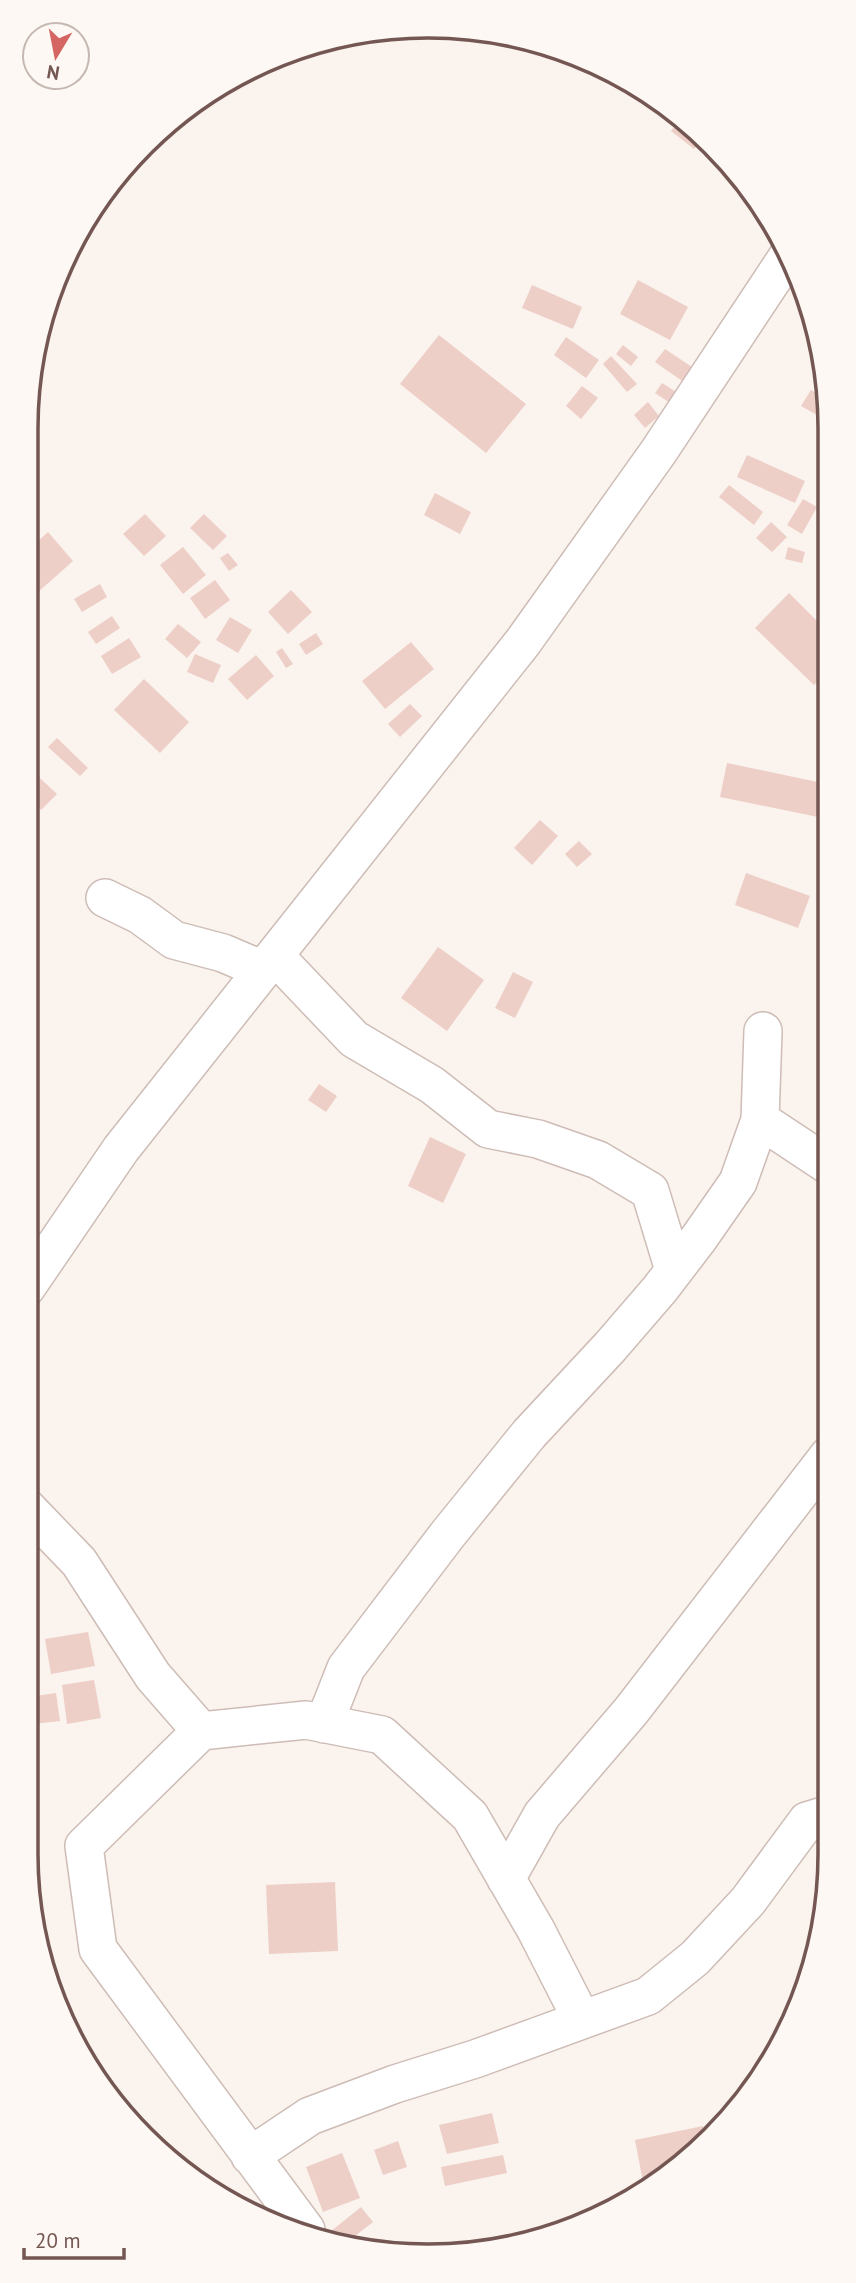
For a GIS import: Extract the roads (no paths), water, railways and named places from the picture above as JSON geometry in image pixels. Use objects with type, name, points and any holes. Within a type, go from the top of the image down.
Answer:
[{"type":"street","points":[[38,1262],[121,1149],[523,642],[659,452],[782,266]]},
{"type":"street","points":[[105,898],[140,915],[174,940],[269,963],[354,1039],[432,1085],[488,1129],[538,1139],[598,1160],[650,1191],[674,1270]]},
{"type":"street","points":[[324,1724],[346,1668],[447,1534],[529,1434],[610,1347],[674,1270],[738,1182],[760,1120],[763,1031]]},
{"type":"street","points":[[760,1120],[818,1158]]},
{"type":"street","points":[[506,1879],[542,1815],[631,1712],[818,1469]]},
{"type":"street","points":[[38,1519],[79,1562],[153,1676],[201,1731]]},
{"type":"street","points":[[291,2219],[250,2156],[98,1949],[85,1846],[201,1731],[306,1720],[382,1735],[470,1816],[536,1930],[582,2020]]},
{"type":"street","points":[[250,2156],[310,2116],[648,1996],[695,1958],[748,1901],[807,1821],[818,1818]]}]
